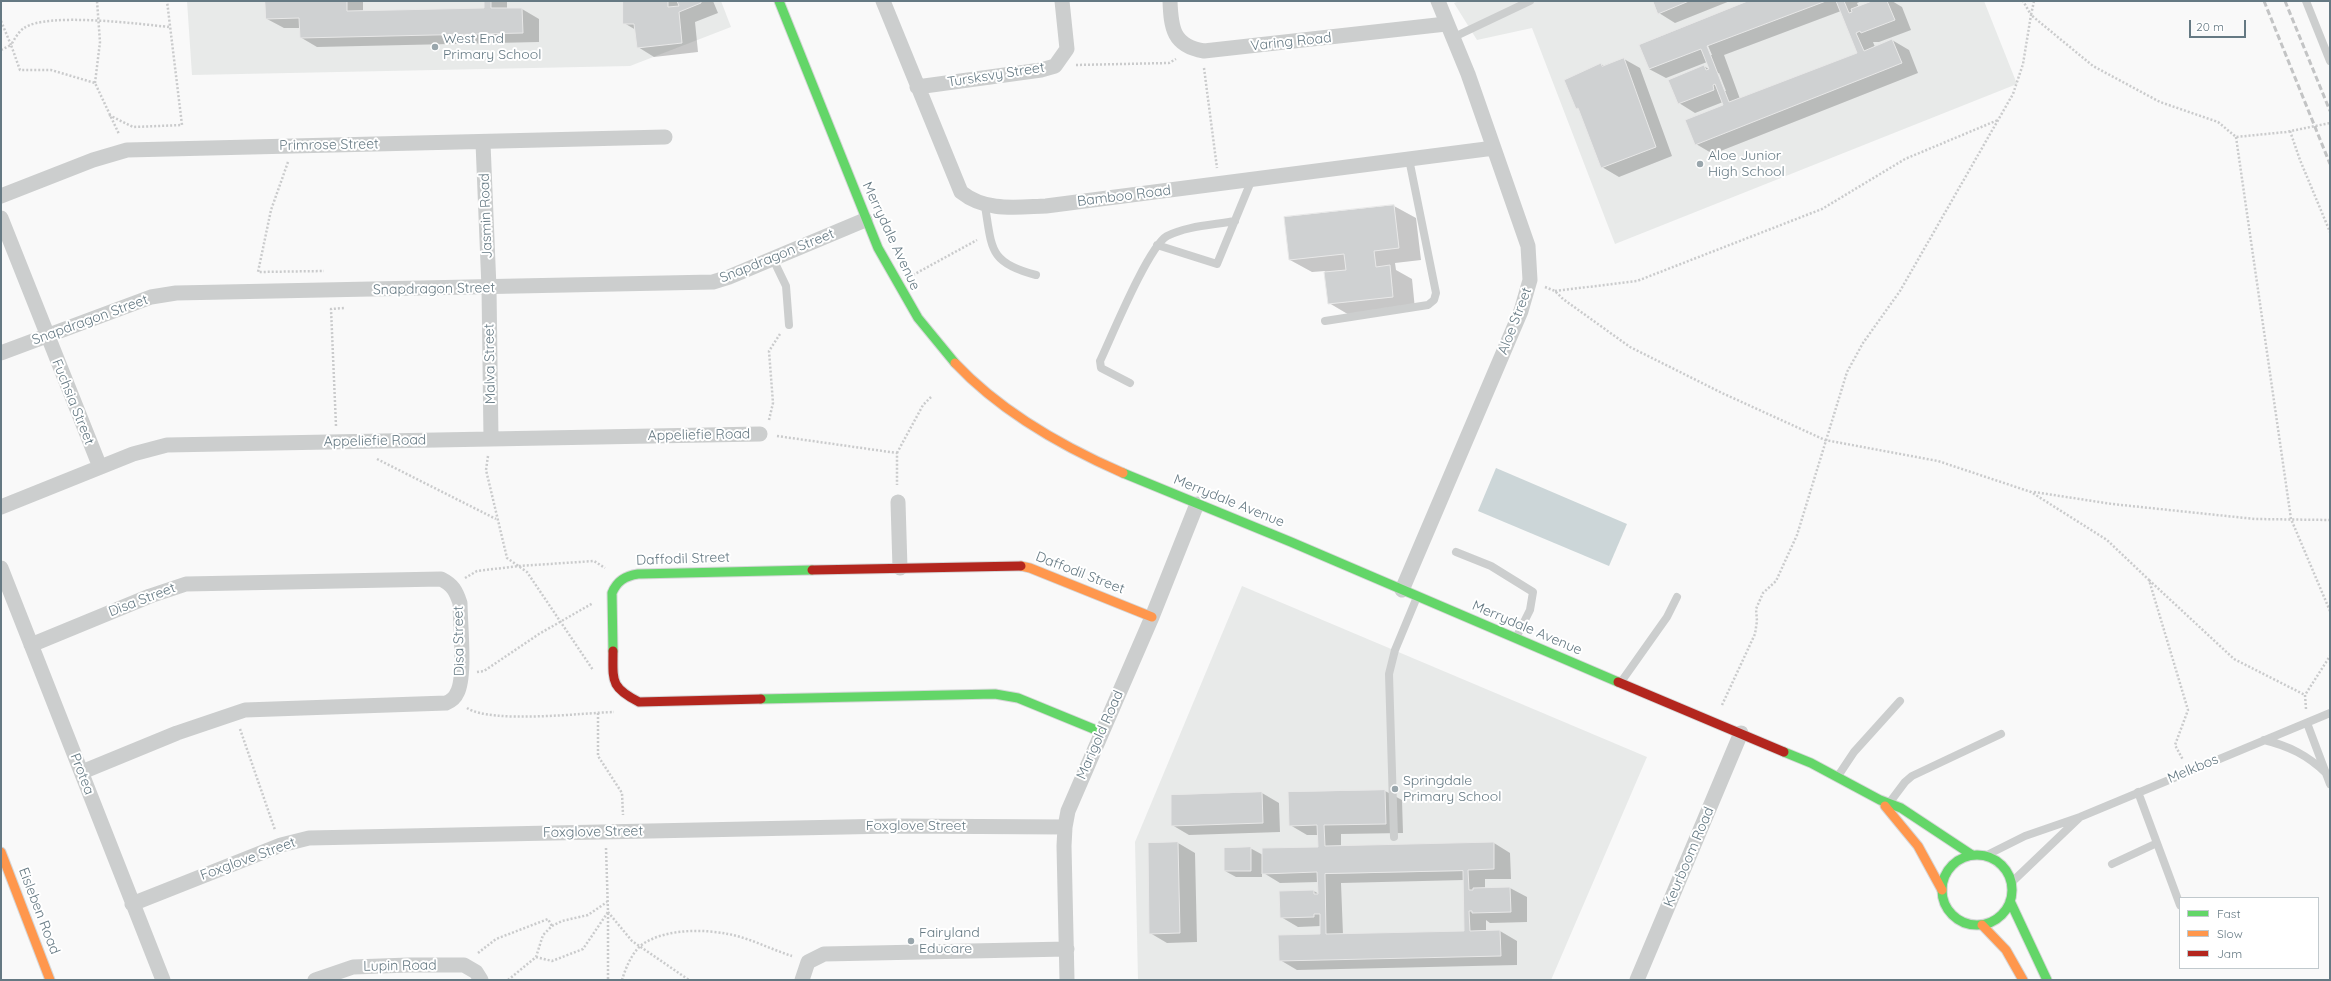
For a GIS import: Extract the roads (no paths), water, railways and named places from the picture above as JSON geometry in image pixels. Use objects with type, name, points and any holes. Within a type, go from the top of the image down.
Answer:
[{"type":"street","name":"Merrydale Avenue","points":[[779,1],[865,220],[894,283],[908,306],[936,342],[978,386],[1027,424],[1086,456],[1621,682],[1838,776],[1880,800],[1890,802],[1972,855]]},
{"type":"street","name":"Bamboo Road","points":[[883,1],[961,192],[971,200],[985,206],[1004,208],[1046,206],[1494,148]]},
{"type":"street","name":"Tursksvy Street","points":[[917,87],[1041,70],[1054,66],[1067,49],[1062,1]]},
{"type":"street","name":"Varing Road","points":[[1170,1],[1171,22],[1175,35],[1198,50],[1449,31]]},
{"type":"street","name":"Aloe Street","points":[[1402,590],[1518,318],[1530,280],[1528,246],[1468,74],[1449,31],[1438,1]]},
{"type":"street","name":"Primrose Street","points":[[1,196],[93,160],[127,150],[483,143],[665,137]]},
{"type":"street","name":"Jasmin Road","points":[[483,143],[489,288]]},
{"type":"street","name":"Fuchsia Street","points":[[1,218],[46,336],[100,467]]},
{"type":"street","name":"Snapdragon Street","points":[[1,353],[151,297],[176,294],[699,284],[729,277],[865,220]]},
{"type":"street","name":"Malva Street","points":[[489,288],[491,439]]},
{"type":"street","name":"Appeliefie Road","points":[[1,507],[100,467],[151,448],[167,445],[760,434]]},
{"type":"street","points":[[898,502],[900,568]]},
{"type":"street","name":"Marigold Road","points":[[1067,980],[1065,827],[1075,793],[1152,617],[1197,504]]},
{"type":"street","name":"Daffodil Street","points":[[1101,732],[1018,698],[995,694],[640,702],[622,693],[613,680],[611,604],[615,585],[621,579],[638,574],[1013,565],[1030,568],[1152,617]]},
{"type":"street","name":"Protea","points":[[1,568],[163,980]]},
{"type":"street","name":"Disa Street","points":[[31,645],[157,593],[186,584],[442,579],[453,586],[460,603],[461,675],[459,688],[452,700],[439,705],[264,708],[234,712],[82,772]]},
{"type":"street","name":"Keurboom Road","points":[[1637,980],[1740,734]]},
{"type":"street","name":"Merrydale Avenue","points":[[1880,800],[1908,832],[1942,890]]},
{"type":"street","name":"Foxglove Street","points":[[132,904],[281,845],[309,838],[893,826],[1065,827]]},
{"type":"street","name":"Eisleben Road","points":[[1,852],[50,980]]},
{"type":"street","points":[[1972,855],[1985,856],[2002,865],[2012,882],[2010,901],[2000,917],[1982,924],[1972,924],[1954,917],[1948,909],[1942,890],[1943,879],[1948,870],[1956,862],[1972,855]]},
{"type":"street","points":[[2010,901],[2047,980]]},
{"type":"street","points":[[1982,924],[1998,938],[2009,951],[2023,980]]},
{"type":"street","points":[[802,980],[804,968],[808,962],[824,954],[1067,949]]},
{"type":"street","name":"Lupin Road","points":[[315,980],[353,967],[362,966],[464,965],[476,972],[481,980]]},
{"type":"lane","points":[[1449,31],[1530,1]]},
{"type":"lane","points":[[2306,1],[2330,61]]},
{"type":"lane","points":[[1325,321],[1428,305],[1434,300],[1436,294],[1409,159]]},
{"type":"lane","points":[[1157,245],[1217,264],[1252,179]]},
{"type":"lane","points":[[985,206],[991,240],[1004,264],[1036,276]]},
{"type":"lane","points":[[1130,383],[1101,368],[1100,362],[1147,262],[1157,245],[1162,239],[1179,231],[1235,221]]},
{"type":"lane","points":[[773,259],[786,286],[789,325]]},
{"type":"lane","points":[[1456,552],[1491,566],[1533,592],[1530,610],[1516,638]]},
{"type":"lane","points":[[1394,837],[1389,674],[1395,650],[1418,596]]},
{"type":"lane","points":[[1621,682],[1667,617],[1676,596]]},
{"type":"lane","points":[[1838,776],[1854,752],[1900,701]]},
{"type":"lane","name":"Melkbos","points":[[1985,856],[2036,831],[2080,817],[2189,770],[2330,713]]},
{"type":"lane","points":[[2307,723],[2328,778]]},
{"type":"lane","points":[[1890,802],[1905,782],[1912,776],[2001,734]]},
{"type":"lane","points":[[2264,740],[2300,752],[2328,778]]},
{"type":"lane","points":[[2138,792],[2179,902]]},
{"type":"lane","name":"Melkbos","points":[[2012,882],[2080,817]]},
{"type":"lane","points":[[2112,864],[2157,843]]},
{"type":"railway","points":[[2264,1],[2330,164]]},
{"type":"railway","points":[[2285,1],[2330,111]]},
{"type":"place","name":"West End Primary School","points":[[435,47]]},
{"type":"place","name":"Aloe Junior High School","points":[[1700,164]]},
{"type":"place","name":"Springdale Primary School","points":[[1395,789]]},
{"type":"place","name":"Fairyland Educare","points":[[911,941]]}]
